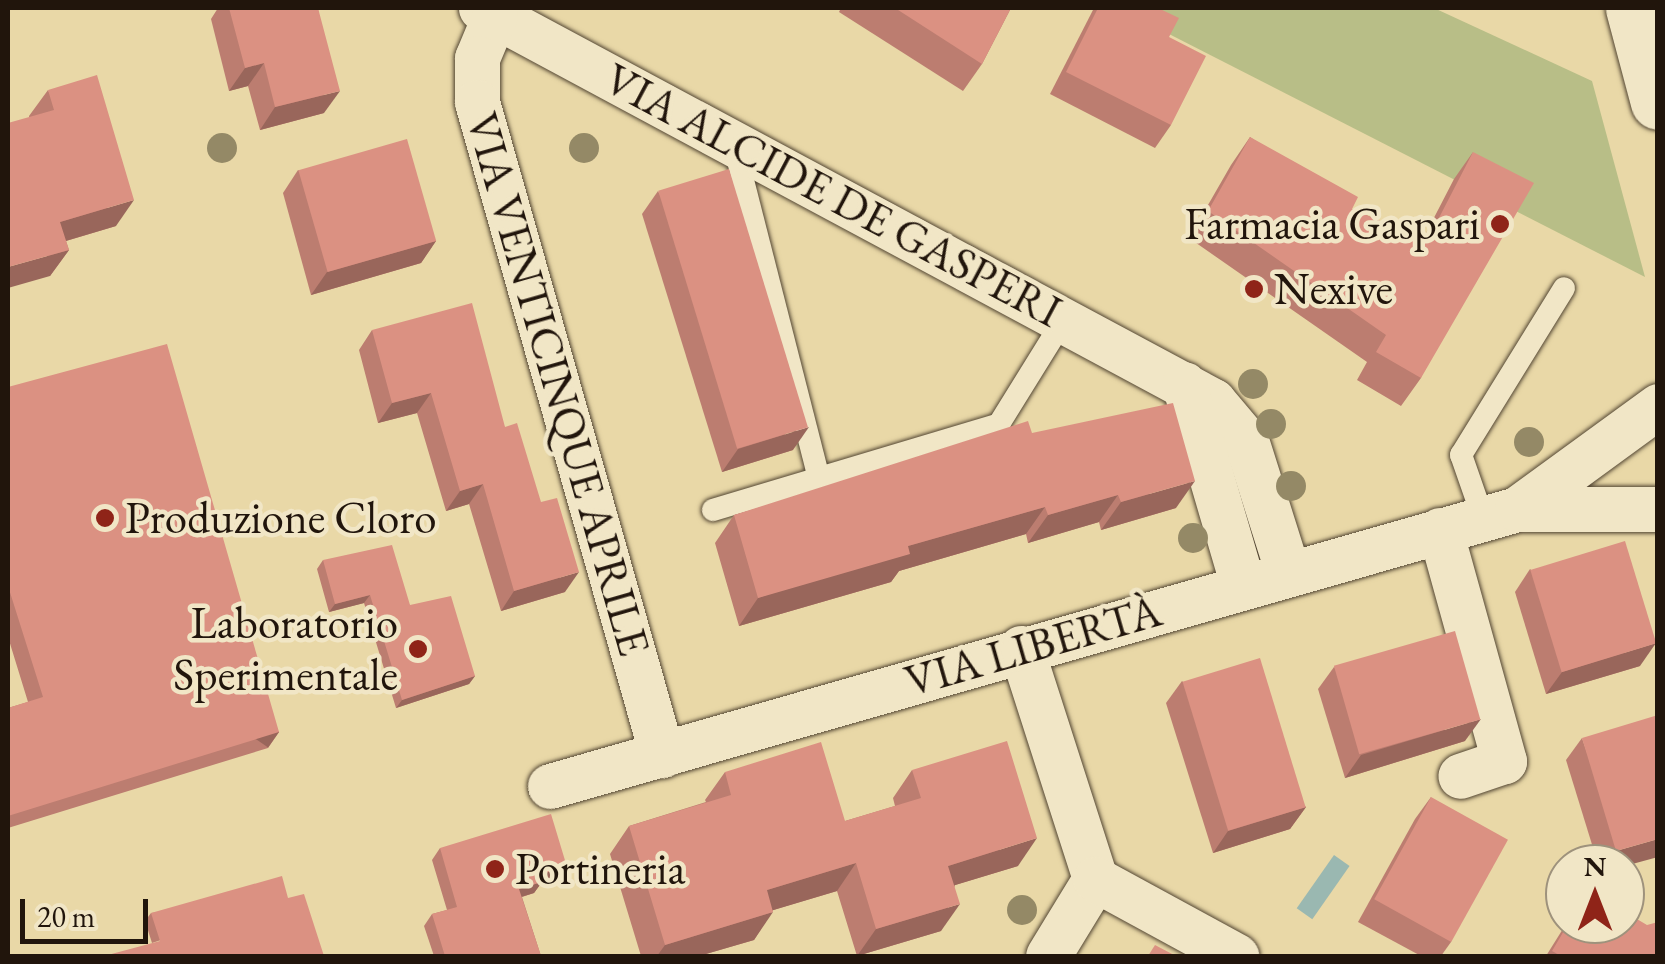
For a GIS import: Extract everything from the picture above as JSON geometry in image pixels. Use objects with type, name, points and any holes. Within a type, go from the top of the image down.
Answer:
[{"type":"street","points":[[1633,8],[1658,102]]},
{"type":"street","name":"VIA ALCIDE DE GASPERI","points":[[488,11],[1184,384],[1225,411],[1246,440],[1288,573]]},
{"type":"street","name":"VIA VENTICINQUE APRILE","points":[[488,11],[477,58],[477,102],[662,755]]},
{"type":"street","points":[[1184,384],[1244,586]]},
{"type":"street","name":"VIA LIBERTÀ","points":[[1500,514],[1656,422]]},
{"type":"street","name":"VIA LIBERTÀ","points":[[550,786],[1500,514],[1658,509]]},
{"type":"street","points":[[1440,530],[1504,761],[1460,776]]},
{"type":"street","points":[[1022,648],[1096,879],[1236,956]]},
{"type":"street","points":[[1048,956],[1096,879]]},
{"type":"lane","points":[[733,141],[819,479]]},
{"type":"lane","points":[[1500,514],[1462,456],[1564,288]]},
{"type":"lane","points":[[712,510],[999,424],[1064,320]]},
{"type":"green space","points":[[1118,8],[1434,8],[1592,81],[1645,277]]},
{"type":"water","points":[[1334,855],[1350,866],[1312,919],[1297,908]]},
{"type":"building","points":[[229,8],[318,8],[340,91],[275,107],[264,63],[245,68]]},
{"type":"building","points":[[895,8],[1011,8],[982,64]]},
{"type":"building","points":[[1098,8],[1158,8],[1179,18],[1169,37],[1206,56],[1171,125],[1066,72]]},
{"type":"building","points":[[97,75],[134,200],[60,222],[69,250],[8,267],[8,123],[54,110],[48,90]]},
{"type":"building","points":[[1250,137],[1358,197],[1352,209],[1427,241],[1473,152],[1534,183],[1421,378],[1376,352],[1386,335],[1208,211]]},
{"type":"building","points":[[407,139],[436,241],[328,272],[298,170]]},
{"type":"building","points":[[729,169],[808,427],[737,449],[658,191]]},
{"type":"building","points":[[472,303],[505,427],[517,423],[541,502],[557,498],[579,572],[514,591],[483,484],[460,491],[431,393],[392,403],[372,330]]},
{"type":"building","name":"Produzione Cloro","points":[[167,344],[279,732],[8,816],[8,708],[43,697],[8,586],[8,387]]},
{"type":"building","points":[[1173,403],[1195,481],[1121,502],[1118,495],[1048,515],[1045,507],[908,546],[910,554],[758,598],[734,515],[1028,421],[1032,433]]},
{"type":"building","points":[[1625,541],[1656,643],[1562,672],[1530,570]]},
{"type":"building","name":"Laboratorio Sperimentale","points":[[392,545],[410,605],[451,596],[475,676],[402,700],[370,595],[335,604],[323,560]]},
{"type":"building","points":[[1455,631],[1480,719],[1359,754],[1334,666]]},
{"type":"building","points":[[1260,658],[1306,807],[1228,831],[1183,682]]},
{"type":"building","points":[[1658,715],[1658,839],[1614,844],[1582,738]]},
{"type":"building","points":[[1007,741],[1037,838],[948,866],[960,904],[876,929],[856,863],[767,890],[773,912],[665,945],[629,826],[731,795],[725,772],[821,742],[845,821],[921,798],[912,770]]},
{"type":"building","points":[[1431,797],[1508,840],[1451,942],[1374,899]]},
{"type":"building","points":[[551,814],[567,867],[541,874],[542,882],[519,889],[541,956],[445,956],[432,914],[457,907],[440,848]]},
{"type":"building","points":[[282,876],[288,898],[304,894],[324,956],[104,956],[160,941],[151,913]]},
{"type":"building","points":[[1658,922],[1658,956],[1561,956],[1552,951],[1556,944],[1645,944],[1645,924]]},
{"type":"building","points":[[1155,945],[1176,956],[1148,956]]},
{"type":"place","name":"Farmacia Gaspari","points":[[1500,224]]},
{"type":"place","name":"Nexive","points":[[1254,289]]},
{"type":"place","name":"Produzione Cloro","points":[[105,518]]},
{"type":"place","name":"Laboratorio Sperimentale","points":[[418,649]]},
{"type":"place","name":"Portineria","points":[[495,869]]}]
